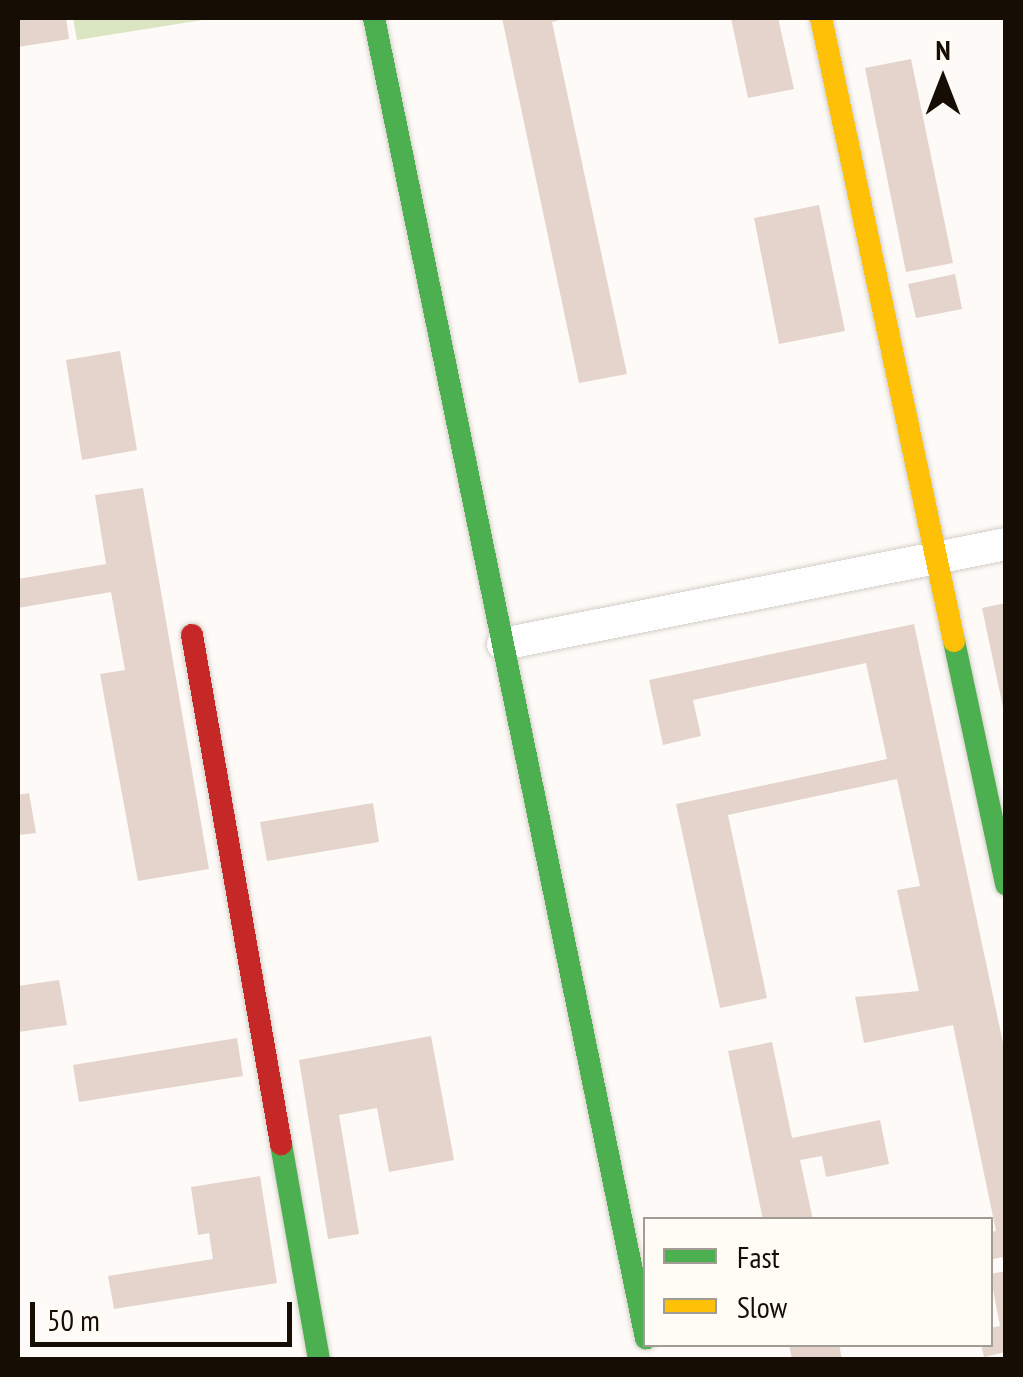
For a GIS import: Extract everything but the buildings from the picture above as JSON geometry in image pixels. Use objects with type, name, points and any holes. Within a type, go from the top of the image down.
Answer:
[{"type":"street","points":[[374,18],[643,1326]]},
{"type":"street","points":[[821,18],[1006,884]]},
{"type":"street","points":[[502,644],[1006,544]]},
{"type":"street","points":[[192,635],[319,1360]]},
{"type":"green space","points":[[73,18],[215,18],[77,40]]},
{"type":"traffic: fast","points":[[374,18],[643,1323]]},
{"type":"traffic: fast","points":[[954,641],[1006,884]]},
{"type":"traffic: fast","points":[[281,1144],[319,1360]]},
{"type":"traffic: slow","points":[[821,18],[954,641]]},
{"type":"traffic: jam","points":[[192,635],[281,1144]]}]
